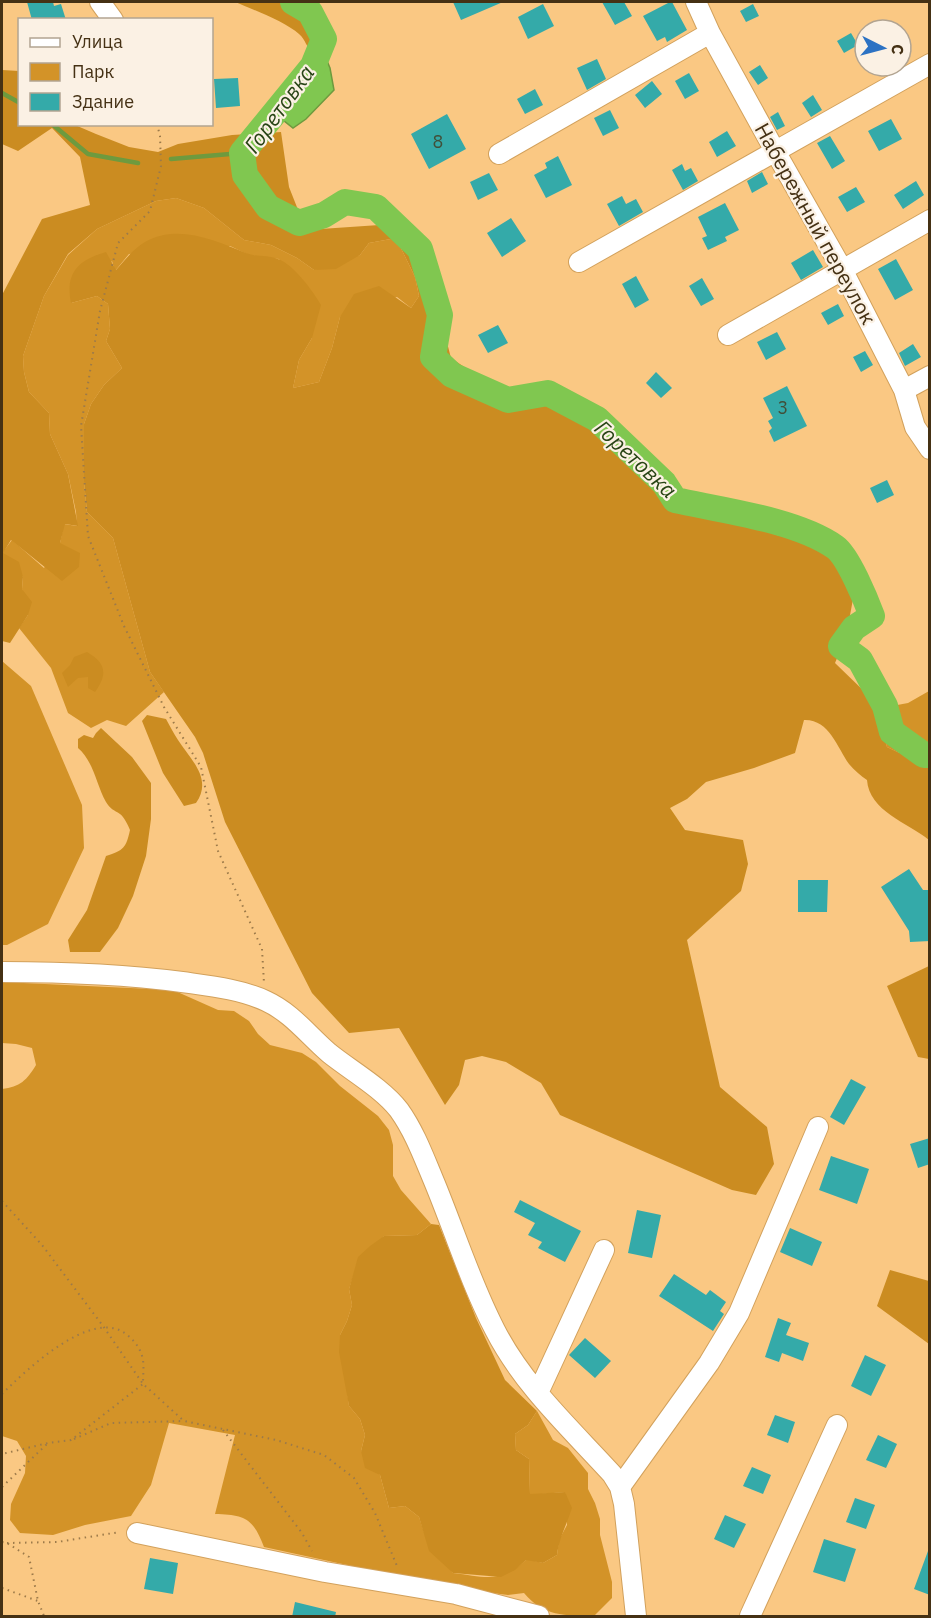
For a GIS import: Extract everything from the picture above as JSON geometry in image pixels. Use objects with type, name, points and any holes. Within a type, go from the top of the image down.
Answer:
[{"type":"street","points":[[100,2],[112,18]]},
{"type":"street","name":"Набережный переулок","points":[[696,2],[710,33],[774,151],[842,269],[904,390],[915,427],[930,449]]},
{"type":"street","points":[[499,154],[710,33]]},
{"type":"street","points":[[579,262],[930,64]]},
{"type":"street","points":[[728,335],[930,220]]},
{"type":"street","points":[[904,390],[930,376]]},
{"type":"street","points":[[2,972],[75,972],[142,977],[213,986],[266,1001],[292,1016],[321,1046],[389,1099],[399,1110],[417,1140],[495,1330],[516,1367],[612,1474],[620,1487],[624,1504],[636,1617]]},
{"type":"street","points":[[620,1487],[709,1363],[739,1313],[818,1127]]},
{"type":"street","points":[[538,1393],[604,1250]]},
{"type":"street","points":[[750,1617],[837,1425]]},
{"type":"street","points":[[138,1533],[325,1572],[456,1594],[539,1617]]},
{"type":"path","points":[[158,126],[161,166],[150,211],[118,243],[100,311],[81,426],[88,536],[129,636],[164,707],[201,767],[218,851],[261,949],[266,1001]]},
{"type":"path","points":[[2,1201],[42,1245],[143,1384],[184,1421]]},
{"type":"path","points":[[2,1394],[29,1367],[69,1340],[103,1326],[123,1331],[136,1342],[143,1360],[143,1384]]},
{"type":"path","points":[[71,1440],[143,1384]]},
{"type":"path","points":[[2,1454],[71,1440],[111,1423],[184,1421],[276,1440],[324,1455],[354,1478],[375,1513],[406,1586]]},
{"type":"path","points":[[223,1430],[302,1533],[325,1572]]},
{"type":"path","points":[[2,1487],[21,1466],[48,1443]]},
{"type":"path","points":[[2,1542],[57,1542],[116,1532],[138,1533]]},
{"type":"path","points":[[7,1543],[29,1557],[38,1601],[44,1617]]},
{"type":"path","points":[[2,1588],[38,1601]]},
{"type":"green space","points":[[176,198],[204,208],[244,240],[271,245],[297,258],[314,270],[360,255],[369,243],[396,238],[415,277],[419,296],[411,308],[397,297],[340,317],[332,348],[319,382],[293,388],[299,360],[312,338],[279,259],[249,255],[230,246],[129,254],[115,271],[112,261],[71,303],[97,296],[108,304],[110,329],[106,341],[122,368],[104,385],[91,404],[84,424],[84,482],[87,512],[113,538],[150,672],[164,692],[126,726],[107,720],[91,728],[68,713],[51,668],[19,628],[28,615],[22,589],[23,577],[2,553],[12,540],[44,568],[60,543],[64,524],[77,526],[68,474],[50,434],[49,413],[29,392],[23,356],[44,296],[68,255],[97,229],[156,201]]},
{"type":"green space","points":[[2,661],[31,686],[82,805],[84,848],[48,924],[7,945],[2,945]]},
{"type":"green space","points":[[929,691],[929,767],[887,747],[876,709],[908,703]]},
{"type":"green space","points":[[2,982],[173,990],[218,1010],[234,1011],[249,1021],[270,1045],[302,1053],[316,1062],[340,1086],[378,1116],[389,1130],[393,1145],[393,1176],[401,1190],[431,1224],[417,1235],[384,1236],[354,1274],[349,1289],[352,1305],[340,1335],[349,1406],[360,1419],[365,1435],[361,1451],[380,1475],[389,1508],[405,1506],[419,1517],[424,1532],[453,1573],[492,1577],[509,1572],[527,1559],[543,1563],[557,1555],[559,1540],[567,1525],[565,1492],[530,1495],[529,1459],[516,1450],[515,1434],[528,1425],[537,1411],[553,1440],[568,1448],[588,1473],[588,1489],[600,1519],[600,1535],[612,1582],[612,1598],[594,1616],[555,1613],[531,1601],[524,1593],[508,1595],[453,1588],[264,1547],[256,1530],[247,1520],[241,1517],[215,1514],[235,1435],[169,1423],[151,1485],[131,1516],[85,1525],[53,1535],[20,1533],[10,1520],[11,1504],[25,1473],[26,1456],[17,1441],[2,1436],[2,1089],[14,1087],[22,1082],[36,1065],[32,1048],[2,1043]]},
{"type":"shaded area","points":[[235,2],[312,2],[321,30],[320,49],[314,53],[293,29]]},
{"type":"shaded area","points":[[311,58],[327,61],[334,90],[306,119],[293,128],[283,120],[279,99],[299,68]]},
{"type":"shaded area","points":[[2,70],[18,71],[18,126],[77,126],[129,147],[158,152],[178,144],[232,135],[281,132],[289,187],[306,230],[394,224],[415,251],[437,304],[451,358],[485,381],[572,411],[620,437],[652,459],[660,494],[777,535],[821,545],[846,566],[853,599],[846,637],[835,663],[868,695],[876,709],[887,747],[929,767],[929,840],[882,808],[869,791],[867,780],[849,764],[826,729],[813,721],[804,720],[795,753],[706,782],[687,799],[670,808],[685,830],[743,840],[748,864],[741,891],[687,940],[720,1087],[767,1127],[774,1164],[756,1195],[732,1190],[560,1115],[541,1083],[506,1062],[482,1056],[465,1060],[459,1085],[445,1105],[399,1028],[349,1033],[312,993],[225,822],[203,753],[195,737],[150,672],[113,538],[87,512],[84,482],[84,424],[91,404],[104,385],[122,368],[106,341],[110,329],[108,304],[97,296],[71,303],[72,276],[81,264],[106,252],[116,270],[145,242],[170,234],[210,239],[250,254],[284,262],[302,279],[321,305],[312,338],[299,360],[293,388],[319,382],[332,348],[340,317],[354,294],[379,286],[411,308],[419,296],[415,277],[396,238],[369,243],[360,255],[336,269],[314,270],[297,258],[271,245],[244,240],[204,208],[176,198],[156,201],[97,229],[68,254],[44,296],[23,356],[29,392],[49,413],[50,434],[68,474],[78,526],[65,524],[60,543],[80,553],[79,567],[62,581],[11,540],[3,553],[19,562],[23,577],[22,589],[32,602],[28,615],[10,643],[2,641],[2,295],[42,219],[90,205],[80,157],[52,128],[18,151],[2,144]]},
{"type":"shaded area","points":[[87,652],[98,660],[103,669],[102,680],[95,692],[88,688],[88,677],[78,678],[68,687],[62,673],[74,657]]},
{"type":"shaded area","points":[[147,715],[166,719],[194,762],[202,786],[196,803],[184,806],[163,773],[142,721]]},
{"type":"shaded area","points":[[101,728],[132,757],[151,783],[151,819],[146,856],[133,896],[118,928],[100,952],[70,952],[68,940],[87,910],[106,856],[123,848],[130,830],[121,815],[106,802],[88,760],[78,748],[78,739],[84,735],[93,738]]},
{"type":"shaded area","points":[[929,966],[929,1059],[918,1057],[887,986]]},
{"type":"shaded area","points":[[431,1224],[439,1225],[476,1318],[505,1380],[537,1411],[528,1425],[515,1434],[516,1450],[529,1459],[530,1494],[565,1492],[572,1508],[557,1555],[543,1563],[526,1560],[515,1570],[501,1577],[453,1573],[429,1551],[419,1517],[405,1506],[389,1508],[380,1475],[365,1468],[361,1451],[365,1435],[360,1419],[349,1406],[339,1352],[340,1335],[352,1305],[349,1289],[358,1257],[384,1236],[417,1235]]},
{"type":"shaded area","points":[[890,1270],[929,1281],[929,1344],[877,1306]]},
{"type":"building","points":[[27,2],[53,2],[54,6],[61,4],[65,18],[31,18]]},
{"type":"building","points":[[453,2],[503,2],[461,20]]},
{"type":"building","points":[[602,2],[624,2],[632,16],[615,25]]},
{"type":"building","points":[[670,2],[687,30],[667,42],[665,37],[657,41],[643,16]]},
{"type":"building","points":[[543,4],[554,26],[528,39],[518,17]]},
{"type":"building","points":[[753,4],[759,16],[746,22],[740,11]]},
{"type":"building","points":[[851,33],[853,48],[844,53],[837,41]]},
{"type":"building","points":[[597,59],[606,79],[587,90],[577,68]]},
{"type":"building","points":[[760,65],[768,78],[758,85],[749,72]]},
{"type":"building","points":[[689,73],[699,91],[685,99],[675,81]]},
{"type":"building","points":[[238,78],[240,106],[216,108],[214,79]]},
{"type":"building","points":[[652,81],[662,94],[645,108],[635,95]]},
{"type":"building","points":[[535,89],[543,105],[525,114],[517,99]]},
{"type":"building","points":[[813,95],[822,110],[811,117],[802,103]]},
{"type":"building","points":[[610,110],[619,128],[603,136],[594,118]]},
{"type":"building","points":[[778,112],[785,126],[777,130],[770,117]]},
{"type":"building","points":[[447,114],[466,149],[429,169],[411,134]]},
{"type":"building","points":[[891,119],[902,139],[879,151],[868,131]]},
{"type":"building","points":[[727,131],[736,146],[717,157],[709,142]]},
{"type":"building","points":[[830,136],[845,161],[832,169],[817,143]]},
{"type":"building","points":[[558,156],[572,185],[546,198],[534,175],[547,168],[545,163]]},
{"type":"building","points":[[682,164],[685,171],[691,168],[698,181],[683,190],[672,170]]},
{"type":"building","points":[[762,172],[768,184],[752,193],[747,181]]},
{"type":"building","points":[[489,173],[498,190],[478,200],[470,182]]},
{"type":"building","points":[[916,181],[924,195],[903,209],[894,195]]},
{"type":"building","points":[[856,187],[865,202],[847,212],[838,197]]},
{"type":"building","points":[[622,196],[626,204],[636,199],[643,212],[619,226],[607,204]]},
{"type":"building","points":[[725,203],[739,230],[725,237],[727,241],[708,250],[702,238],[707,236],[698,217]]},
{"type":"building","points":[[511,218],[526,241],[502,257],[487,233]]},
{"type":"building","points":[[813,250],[823,267],[801,280],[791,263]]},
{"type":"building","points":[[896,259],[913,290],[895,300],[878,269]]},
{"type":"building","points":[[636,276],[649,300],[635,308],[622,284]]},
{"type":"building","points":[[702,278],[714,299],[701,306],[689,286]]},
{"type":"building","points":[[838,304],[844,316],[828,325],[821,313]]},
{"type":"building","points":[[498,325],[508,343],[488,353],[478,335]]},
{"type":"building","points":[[777,332],[786,349],[766,360],[757,342]]},
{"type":"building","points":[[913,344],[921,357],[905,366],[899,353]]},
{"type":"building","points":[[865,351],[873,365],[861,372],[853,357]]},
{"type":"building","points":[[656,372],[672,388],[661,398],[646,383]]},
{"type":"building","points":[[787,386],[807,426],[774,442],[769,431],[772,428],[768,421],[773,418],[763,398]]},
{"type":"building","points":[[887,480],[894,495],[877,503],[870,488]]},
{"type":"building","points":[[909,869],[923,890],[930,890],[930,941],[910,942],[909,931],[881,887]]},
{"type":"building","points":[[798,880],[828,880],[827,912],[798,912]]},
{"type":"building","points":[[851,1079],[866,1087],[844,1125],[830,1117]]},
{"type":"building","points":[[930,1138],[930,1164],[918,1168],[910,1144]]},
{"type":"building","points":[[831,1156],[869,1169],[857,1204],[819,1190]]},
{"type":"building","points":[[520,1200],[581,1231],[565,1262],[538,1248],[542,1242],[528,1235],[535,1223],[514,1212]]},
{"type":"building","points":[[637,1210],[661,1215],[652,1258],[628,1253]]},
{"type":"building","points":[[790,1228],[822,1242],[812,1266],[780,1252]]},
{"type":"building","points":[[674,1274],[706,1295],[710,1290],[726,1302],[720,1311],[724,1314],[713,1331],[659,1296]]},
{"type":"building","points":[[778,1318],[791,1323],[786,1335],[809,1343],[803,1361],[782,1353],[779,1362],[765,1357]]},
{"type":"building","points":[[585,1338],[611,1361],[595,1378],[569,1355]]},
{"type":"building","points":[[865,1355],[886,1365],[871,1396],[851,1386]]},
{"type":"building","points":[[775,1415],[795,1422],[788,1443],[767,1435]]},
{"type":"building","points":[[878,1435],[897,1444],[886,1468],[866,1460]]},
{"type":"building","points":[[752,1467],[771,1475],[763,1494],[743,1486]]},
{"type":"building","points":[[855,1498],[875,1505],[866,1529],[846,1522]]},
{"type":"building","points":[[725,1515],[746,1524],[734,1548],[714,1539]]},
{"type":"building","points":[[824,1539],[856,1549],[845,1582],[813,1572]]},
{"type":"building","points":[[928,1551],[930,1551],[930,1595],[914,1589]]},
{"type":"building","points":[[150,1558],[178,1563],[173,1594],[144,1589]]},
{"type":"building","points":[[295,1602],[336,1612],[335,1617],[292,1617]]},
{"type":"waterway","name":"Горетовка","points":[[293,2],[310,12],[324,39],[313,66],[242,153],[245,175],[268,207],[299,223],[324,215],[345,202],[376,207],[420,249],[440,315],[433,357],[452,375],[508,400],[548,393],[597,419],[664,483],[675,500],[780,523],[819,538],[835,547],[851,569],[872,616],[854,628],[841,646],[860,660],[885,706],[892,732],[924,755],[930,755]]},
{"type":"waterway","points":[[2,93],[18,102]]},
{"type":"waterway","points":[[54,126],[88,154],[138,163]]},
{"type":"waterway","points":[[171,159],[242,153]]}]
